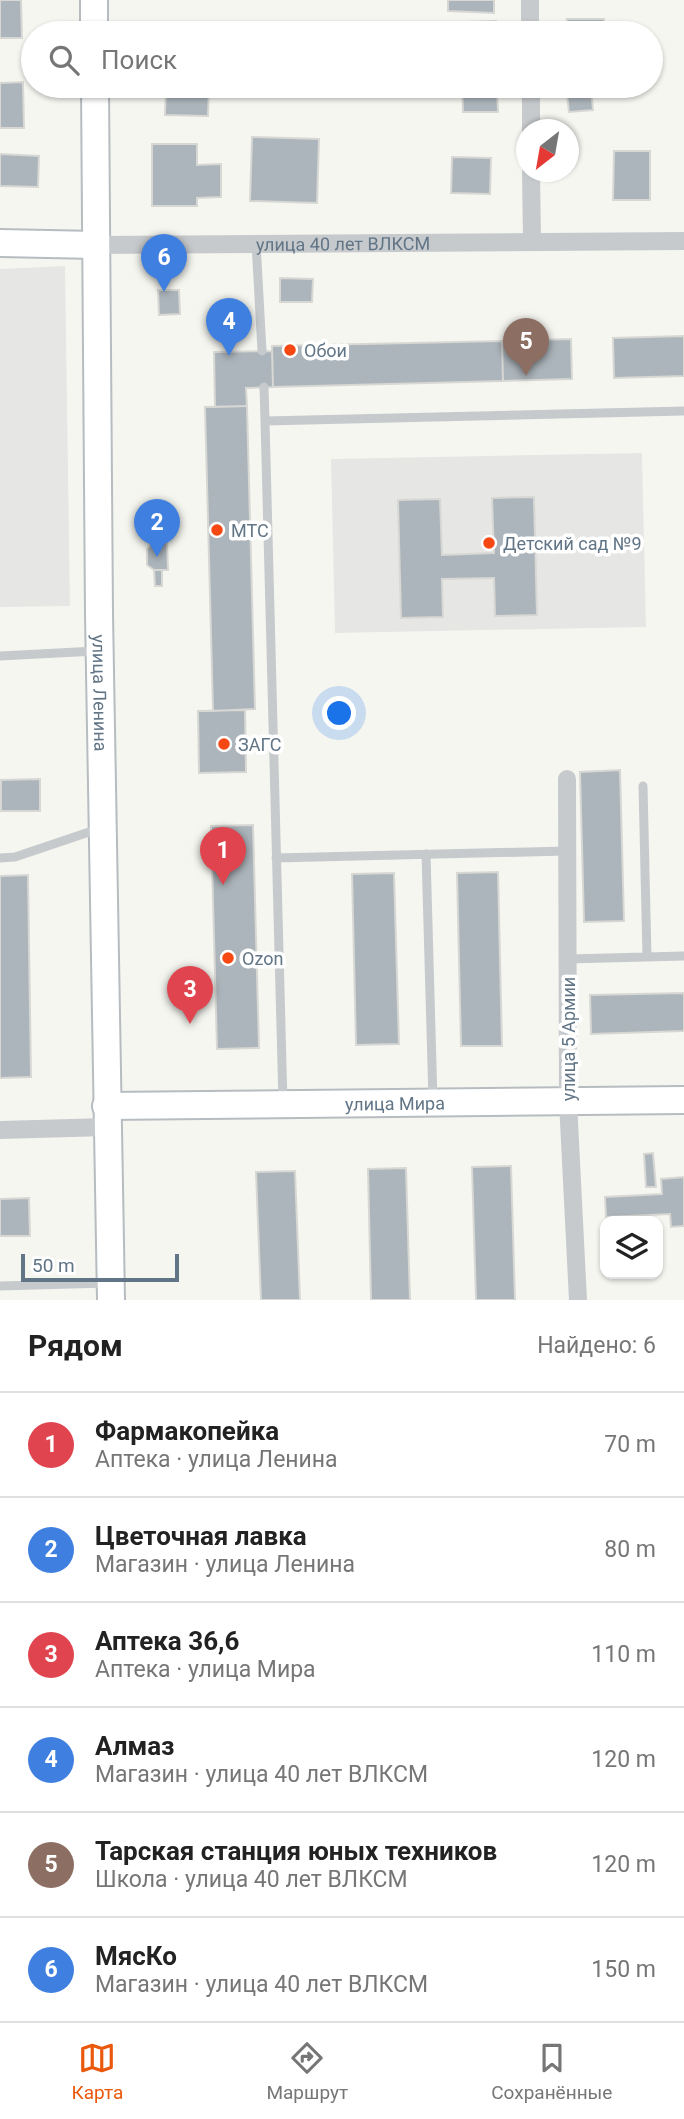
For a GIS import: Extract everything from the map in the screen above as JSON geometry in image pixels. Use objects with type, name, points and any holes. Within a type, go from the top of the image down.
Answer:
[{"type":"main road","points":[[94,0],[94,21]]},
{"type":"main road","name":"улица Ленина","points":[[95,98],[110,1292]]},
{"type":"main road","name":"улица 40 лет ВЛКСМ","points":[[0,243],[96,245]]},
{"type":"main road","name":"улица Мира","points":[[106,1117],[283,1105],[684,1100]]},
{"type":"street","points":[[530,0],[530,21]]},
{"type":"street","points":[[531,98],[531,119]]},
{"type":"street","points":[[531,182],[532,240]]},
{"type":"street","name":"улица 40 лет ВЛКСМ","points":[[96,245],[684,241]]},
{"type":"street","name":"улица 5 Армии","points":[[567,779],[568,1102],[578,1300]]},
{"type":"street","name":"улица Мира","points":[[0,1130],[106,1117]]},
{"type":"lane","points":[[256,243],[262,351]]},
{"type":"lane","points":[[264,387],[283,1105]]},
{"type":"lane","points":[[265,421],[684,411]]},
{"type":"lane","points":[[0,656],[100,651]]},
{"type":"lane","points":[[643,786],[647,957]]},
{"type":"lane","points":[[0,858],[15,857],[103,828]]},
{"type":"lane","points":[[276,858],[567,851]]},
{"type":"lane","points":[[426,854],[433,1103]]},
{"type":"lane","points":[[568,959],[684,956]]},
{"type":"lane","points":[[0,1286],[110,1292]]},
{"type":"shaded area","points":[[65,266],[70,606],[0,607],[0,269]]},
{"type":"shaded area","name":"Детский сад №9","points":[[642,453],[646,627],[335,633],[331,459]]},
{"type":"building","points":[[0,0],[21,0],[21,38],[0,38]]},
{"type":"building","points":[[448,0],[494,0],[494,13],[448,11]]},
{"type":"building","points":[[567,19],[604,19],[604,21]]},
{"type":"building","points":[[21,82],[24,128],[0,128],[0,83]]},
{"type":"building","points":[[166,98],[209,98],[208,116],[165,115]]},
{"type":"building","points":[[462,98],[497,98],[498,112],[463,112]]},
{"type":"building","points":[[567,98],[592,98],[593,110],[569,112]]},
{"type":"building","points":[[252,137],[319,139],[317,203],[250,201]]},
{"type":"building","points":[[152,144],[197,144],[197,165],[221,164],[221,197],[197,198],[197,206],[152,206]]},
{"type":"building","points":[[614,151],[650,151],[650,200],[613,200]]},
{"type":"building","points":[[0,154],[39,156],[38,187],[0,186]]},
{"type":"building","points":[[452,157],[491,158],[490,194],[451,193]]},
{"type":"building","points":[[280,278],[313,279],[312,302],[280,302]]},
{"type":"building","points":[[158,290],[179,290],[180,314],[159,315]]},
{"type":"building","points":[[684,336],[684,376],[614,378],[613,338]]},
{"type":"building","points":[[571,339],[572,379],[503,381],[502,341]]},
{"type":"building","points":[[502,341],[503,381],[273,387],[272,346]]},
{"type":"building","points":[[272,351],[273,387],[246,388],[247,406],[215,407],[214,352]]},
{"type":"building","points":[[247,406],[255,709],[213,711],[205,407]]},
{"type":"building","points":[[534,497],[537,615],[495,616],[494,578],[442,579],[443,617],[401,618],[398,500],[440,499],[442,555],[494,553],[492,498]]},
{"type":"building","points":[[167,542],[168,570],[154,570],[147,565],[147,549],[152,543]]},
{"type":"building","points":[[154,570],[162,570],[162,586],[155,586]]},
{"type":"building","points":[[245,710],[246,772],[199,773],[198,711]]},
{"type":"building","points":[[620,770],[624,921],[584,922],[580,772]]},
{"type":"building","points":[[40,779],[40,811],[1,811],[1,780]]},
{"type":"building","points":[[253,825],[259,1048],[217,1049],[211,826]]},
{"type":"building","points":[[498,872],[502,1046],[461,1046],[457,873]]},
{"type":"building","points":[[394,873],[399,1044],[356,1045],[352,874]]},
{"type":"building","points":[[28,875],[31,1077],[0,1078],[0,876]]},
{"type":"building","points":[[684,993],[684,1031],[591,1034],[590,995]]},
{"type":"building","points":[[653,1153],[656,1187],[646,1187],[644,1154]]},
{"type":"building","points":[[511,1166],[515,1300],[476,1300],[472,1167]]},
{"type":"building","points":[[406,1168],[410,1300],[371,1300],[368,1169]]},
{"type":"building","points":[[295,1171],[300,1300],[261,1300],[256,1172]]},
{"type":"building","points":[[684,1177],[684,1226],[671,1227],[670,1214],[606,1216],[605,1197],[662,1194],[661,1179]]},
{"type":"building","points":[[29,1198],[30,1236],[0,1236],[0,1199]]},
{"type":"place","name":"МясКо","points":[[164,292]]},
{"type":"place","name":"Обои","points":[[290,350]]},
{"type":"place","name":"Алмаз","points":[[229,356]]},
{"type":"place","name":"Тарская станция юных техников","points":[[526,376]]},
{"type":"place","name":"МТС","points":[[217,530]]},
{"type":"place","name":"Детский сад №9","points":[[489,543]]},
{"type":"place","name":"Цветочная лавка","points":[[157,557]]},
{"type":"place","name":"ЗАГС","points":[[224,744]]},
{"type":"place","name":"Фармакопейка","points":[[223,885]]},
{"type":"place","name":"Ozon","points":[[228,958]]},
{"type":"place","name":"Аптека 36,6","points":[[190,1024]]}]
